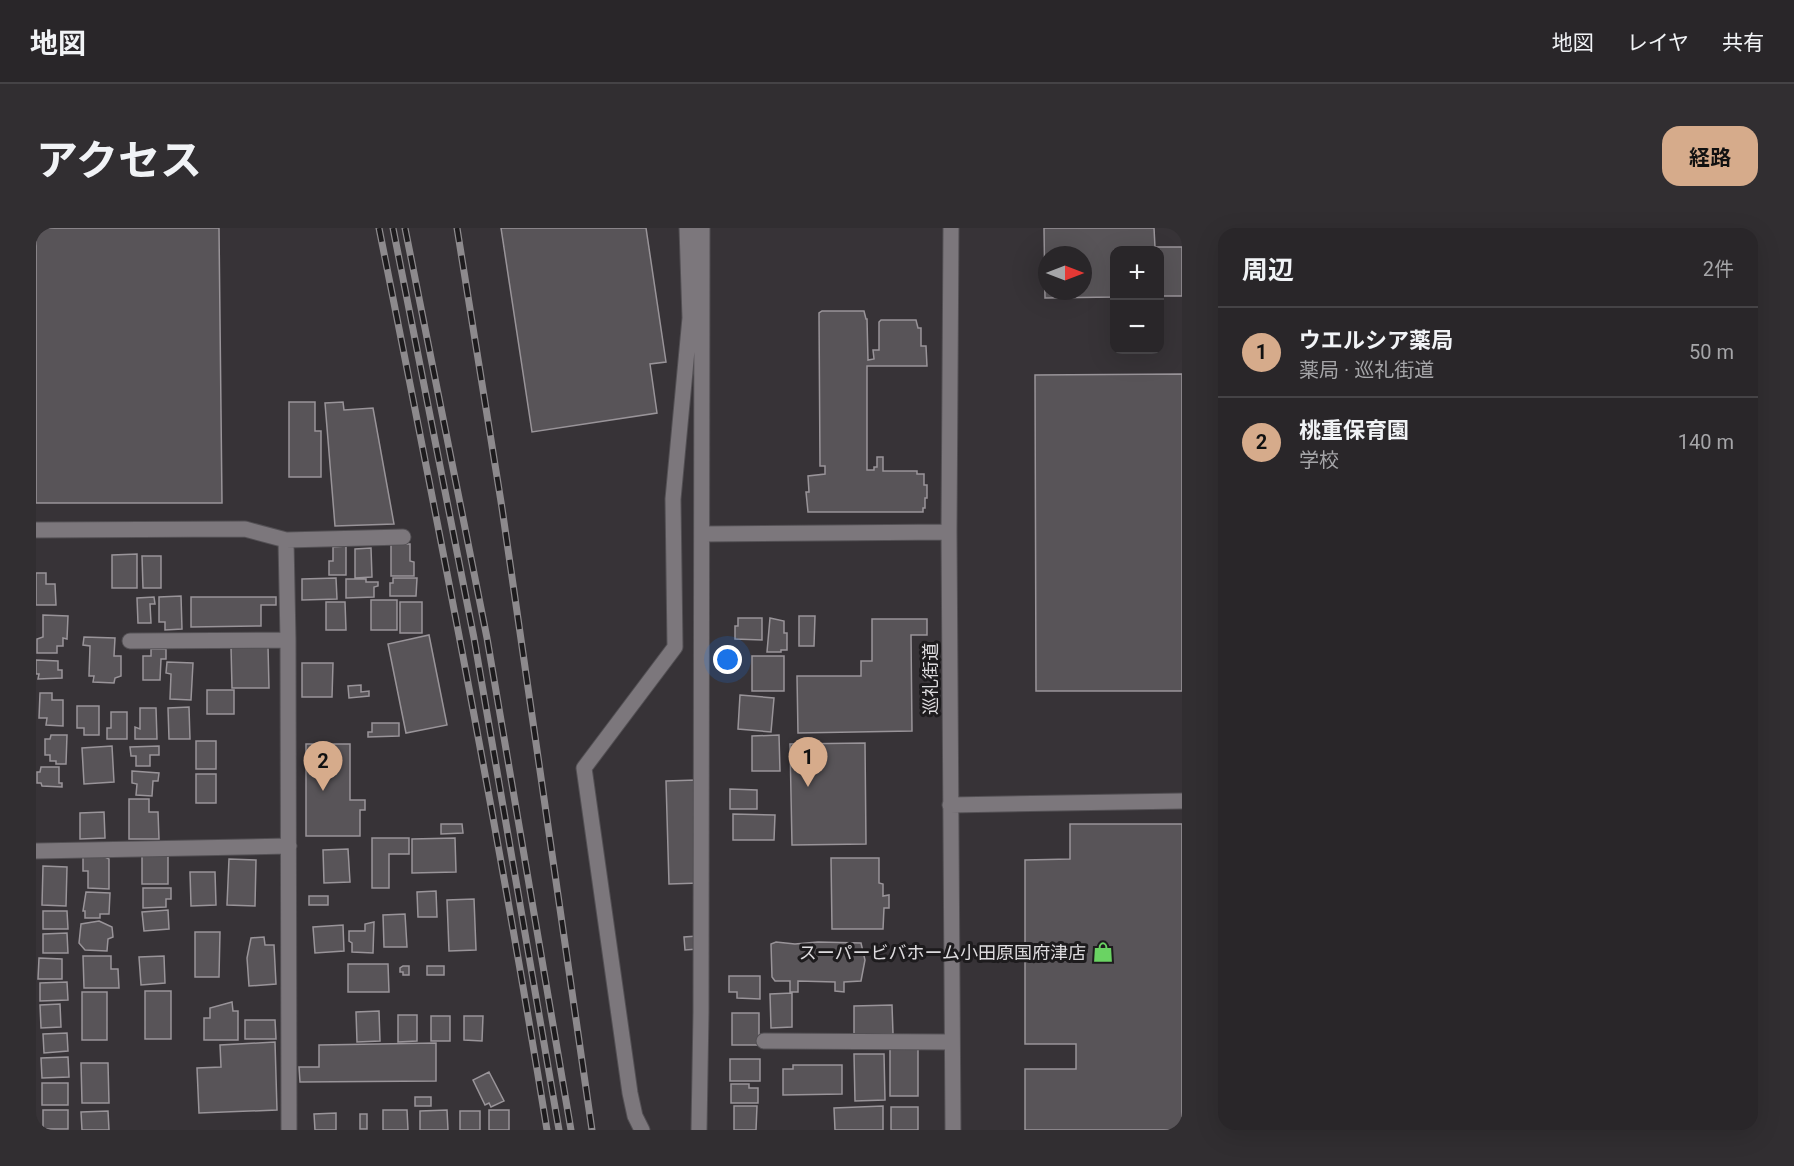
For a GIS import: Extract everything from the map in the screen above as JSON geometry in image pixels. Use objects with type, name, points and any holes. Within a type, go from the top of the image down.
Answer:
[{"type":"street","points":[[642,1130],[635,1116],[630,1093],[584,768],[675,647],[673,499],[690,318],[687,228]]},
{"type":"street","points":[[699,1130],[703,534],[702,228]]},
{"type":"street","name":"巡礼街道","points":[[951,228],[949,532],[953,1130]]},
{"type":"street","points":[[36,530],[245,529],[286,540],[404,537]]},
{"type":"street","points":[[703,534],[949,532]]},
{"type":"street","points":[[286,540],[289,1130]]},
{"type":"street","points":[[130,641],[288,640]]},
{"type":"street","points":[[950,805],[1182,801]]},
{"type":"street","points":[[36,851],[289,846]]},
{"type":"street","points":[[764,1041],[952,1042]]},
{"type":"building","points":[[36,228],[219,228],[222,503],[36,503]]},
{"type":"building","points":[[501,228],[646,228],[666,362],[650,364],[657,413],[532,432]]},
{"type":"building","points":[[1044,228],[1154,228],[1155,246],[1110,246],[1110,297],[1092,297],[1092,246],[1044,246]]},
{"type":"building","points":[[1164,247],[1182,247],[1182,296],[1164,296]]},
{"type":"building","points":[[822,311],[864,311],[867,319],[868,360],[874,359],[873,350],[879,350],[879,322],[881,320],[916,320],[918,328],[921,328],[921,346],[926,346],[927,366],[867,366],[867,470],[874,470],[874,467],[877,467],[877,457],[883,457],[883,471],[917,471],[917,474],[924,474],[927,498],[925,498],[923,512],[808,512],[806,492],[809,492],[808,476],[825,474],[825,466],[820,466],[819,313]]},
{"type":"building","points":[[1182,374],[1182,691],[1036,691],[1035,375]]},
{"type":"building","points":[[289,402],[315,402],[315,431],[321,431],[321,477],[289,477]]},
{"type":"building","points":[[343,402],[344,410],[373,408],[394,524],[335,526],[325,403]]},
{"type":"building","points":[[391,544],[410,544],[410,561],[414,562],[414,576],[391,576]]},
{"type":"building","points":[[346,546],[346,575],[329,575],[329,561],[333,561],[333,547]]},
{"type":"building","points":[[371,548],[372,577],[355,578],[355,549]]},
{"type":"building","points":[[137,554],[137,588],[112,588],[112,555]]},
{"type":"building","points":[[142,556],[161,556],[161,588],[143,588]]},
{"type":"building","points":[[36,573],[46,573],[46,584],[55,584],[56,605],[36,605]]},
{"type":"building","points":[[336,578],[337,599],[302,600],[302,579]]},
{"type":"building","points":[[393,578],[417,578],[416,596],[390,596],[390,583],[393,583]]},
{"type":"building","points":[[346,579],[366,579],[366,582],[378,582],[378,586],[374,587],[374,597],[346,598]]},
{"type":"building","points":[[181,596],[182,629],[165,630],[165,622],[159,622],[159,597]]},
{"type":"building","points":[[154,597],[155,604],[150,604],[151,623],[138,623],[137,598]]},
{"type":"building","points":[[191,597],[276,597],[276,605],[261,605],[261,626],[191,627]]},
{"type":"building","points":[[371,600],[397,600],[397,630],[371,630]]},
{"type":"building","points":[[326,602],[345,602],[346,630],[326,630]]},
{"type":"building","points":[[400,602],[422,602],[422,633],[400,633]]},
{"type":"building","points":[[43,615],[68,616],[67,639],[63,638],[63,646],[57,646],[57,653],[37,653],[37,639],[43,637]]},
{"type":"building","points":[[799,616],[815,616],[814,646],[799,646]]},
{"type":"building","points":[[738,618],[762,618],[762,640],[735,639],[735,626],[738,626]]},
{"type":"building","points":[[770,618],[784,621],[787,650],[767,652]]},
{"type":"building","points":[[872,619],[927,619],[927,635],[911,635],[912,731],[798,733],[797,676],[861,676],[861,661],[872,661]]},
{"type":"building","points":[[429,635],[447,725],[406,733],[388,644]]},
{"type":"building","points":[[84,637],[115,638],[114,656],[121,656],[121,676],[115,678],[114,683],[93,682],[94,676],[89,676],[90,646],[83,645]]},
{"type":"building","points":[[268,646],[269,688],[232,688],[231,647]]},
{"type":"building","points":[[151,649],[166,649],[166,659],[161,659],[160,680],[143,680],[143,656],[151,656]]},
{"type":"building","points":[[752,656],[784,656],[784,691],[752,691]]},
{"type":"building","points":[[36,660],[58,661],[58,670],[62,670],[62,678],[38,679]]},
{"type":"building","points":[[167,662],[193,663],[191,700],[170,699],[171,674],[166,673]]},
{"type":"building","points":[[302,663],[333,663],[332,697],[302,697]]},
{"type":"building","points":[[361,685],[361,692],[369,691],[369,696],[349,698],[348,686]]},
{"type":"building","points":[[207,690],[234,690],[234,714],[207,714]]},
{"type":"building","points":[[40,693],[52,693],[52,700],[63,700],[63,726],[46,725],[47,718],[39,718]]},
{"type":"building","points":[[740,695],[774,698],[771,732],[738,729]]},
{"type":"building","points":[[77,706],[99,706],[99,735],[84,735],[84,728],[77,728]]},
{"type":"building","points":[[189,707],[190,739],[169,739],[168,708]]},
{"type":"building","points":[[140,708],[156,708],[157,739],[135,739],[135,727],[140,729]]},
{"type":"building","points":[[111,712],[127,712],[127,739],[107,739],[107,728],[111,728]]},
{"type":"building","points":[[372,723],[399,723],[399,736],[368,737],[368,732],[372,732]]},
{"type":"building","points":[[51,735],[67,735],[66,764],[56,764],[56,761],[50,761],[50,755],[45,755],[45,739],[50,739]]},
{"type":"building","points":[[779,735],[780,771],[752,771],[752,736]]},
{"type":"building","points":[[196,741],[216,741],[216,769],[196,769]]},
{"type":"building","points":[[865,743],[866,844],[792,845],[790,744]]},
{"type":"building","points":[[306,744],[350,744],[350,800],[365,800],[365,810],[360,810],[360,836],[306,836]]},
{"type":"building","points":[[112,746],[114,782],[84,784],[82,748]]},
{"type":"building","points":[[159,746],[159,755],[150,755],[150,766],[136,766],[136,756],[131,756],[130,747]]},
{"type":"building","points":[[41,767],[59,767],[59,783],[62,783],[62,787],[42,786],[41,783],[37,783],[37,772],[40,772]]},
{"type":"building","points":[[132,771],[159,773],[158,781],[153,781],[152,796],[136,795],[137,784],[132,783]]},
{"type":"building","points":[[196,774],[216,774],[216,803],[196,803]]},
{"type":"building","points":[[696,780],[700,883],[669,884],[666,781]]},
{"type":"building","points":[[730,789],[757,790],[757,809],[730,809]]},
{"type":"building","points":[[129,799],[149,799],[149,812],[158,812],[159,839],[129,839]]},
{"type":"building","points":[[104,812],[105,838],[80,839],[80,813]]},
{"type":"building","points":[[733,814],[775,815],[774,840],[733,840]]},
{"type":"building","points":[[441,824],[462,824],[463,833],[441,834]]},
{"type":"building","name":"スーパービバホーム小田原国府津店","points":[[1070,824],[1182,824],[1182,1130],[1025,1130],[1025,1069],[1076,1069],[1076,1044],[1025,1044],[1025,860],[1070,859]]},
{"type":"building","points":[[372,838],[409,838],[409,854],[389,854],[389,888],[372,888]]},
{"type":"building","points":[[455,838],[456,872],[412,873],[412,839]]},
{"type":"building","points":[[348,849],[350,882],[324,883],[323,850]]},
{"type":"building","points":[[142,855],[168,855],[168,884],[142,884]]},
{"type":"building","points":[[83,857],[109,859],[109,889],[88,888],[88,871],[83,871]]},
{"type":"building","points":[[831,858],[879,858],[879,883],[883,884],[883,896],[889,895],[889,908],[884,908],[883,929],[832,929]]},
{"type":"building","points":[[229,859],[256,860],[255,906],[227,905]]},
{"type":"building","points":[[43,866],[67,867],[66,906],[42,905]]},
{"type":"building","points":[[190,872],[215,872],[216,905],[191,906]]},
{"type":"building","points":[[143,888],[171,888],[171,899],[166,899],[166,907],[143,908]]},
{"type":"building","points":[[436,891],[437,917],[418,917],[417,892]]},
{"type":"building","points":[[86,892],[110,893],[109,914],[100,914],[100,918],[85,918],[85,911],[83,911]]},
{"type":"building","points":[[309,896],[328,896],[328,905],[309,905]]},
{"type":"building","points":[[474,899],[476,950],[449,951],[447,900]]},
{"type":"building","points":[[168,910],[169,929],[144,931],[142,912]]},
{"type":"building","points":[[43,911],[67,911],[68,929],[43,929]]},
{"type":"building","points":[[405,914],[407,947],[384,947],[383,915]]},
{"type":"building","points":[[99,921],[112,927],[113,937],[108,939],[107,951],[85,950],[79,943],[81,924]]},
{"type":"building","points":[[374,922],[373,953],[352,952],[349,931],[365,931],[365,924]]},
{"type":"building","points":[[343,925],[344,951],[315,953],[313,927]]},
{"type":"building","points":[[195,932],[220,932],[219,977],[195,977]]},
{"type":"building","points":[[67,933],[68,953],[43,953],[43,934]]},
{"type":"building","points":[[697,936],[698,949],[685,950],[684,937]]},
{"type":"building","points":[[264,937],[265,945],[274,945],[276,984],[249,986],[247,958],[251,938]]},
{"type":"building","points":[[776,942],[861,943],[865,960],[861,981],[844,982],[844,992],[835,991],[835,982],[798,981],[798,992],[790,992],[790,981],[775,981],[772,977],[771,944]]},
{"type":"building","points":[[83,956],[111,956],[111,969],[118,969],[119,988],[84,988]]},
{"type":"building","points":[[164,956],[165,983],[141,985],[139,957]]},
{"type":"building","points":[[39,958],[62,959],[62,979],[38,979]]},
{"type":"building","points":[[348,964],[388,964],[389,992],[348,992]]},
{"type":"building","points":[[403,966],[409,966],[409,975],[403,975],[403,972],[400,972]]},
{"type":"building","points":[[427,966],[444,966],[444,975],[427,975]]},
{"type":"building","points":[[729,976],[760,976],[760,999],[737,998],[737,992],[729,992]]},
{"type":"building","points":[[67,982],[68,1000],[40,1001],[40,983]]},
{"type":"building","points":[[145,991],[171,991],[171,1039],[145,1039]]},
{"type":"building","points":[[82,992],[107,992],[107,1040],[82,1040]]},
{"type":"building","points":[[792,993],[792,1027],[771,1028],[770,994]]},
{"type":"building","points":[[232,1002],[233,1011],[238,1011],[238,1040],[204,1040],[204,1018],[210,1018],[210,1008]]},
{"type":"building","points":[[60,1004],[61,1027],[41,1028],[40,1005]]},
{"type":"building","points":[[892,1005],[893,1034],[854,1035],[854,1006]]},
{"type":"building","points":[[379,1011],[380,1041],[357,1042],[356,1012]]},
{"type":"building","points":[[732,1013],[759,1013],[759,1045],[732,1045]]},
{"type":"building","points":[[398,1015],[417,1015],[417,1041],[398,1042]]},
{"type":"building","points":[[431,1016],[450,1016],[450,1041],[431,1041]]},
{"type":"building","points":[[464,1016],[483,1016],[482,1041],[464,1040]]},
{"type":"building","points":[[245,1020],[275,1020],[276,1039],[245,1039]]},
{"type":"building","points":[[67,1033],[68,1051],[44,1053],[43,1034]]},
{"type":"building","points":[[275,1042],[277,1110],[199,1113],[197,1068],[221,1067],[220,1045]]},
{"type":"building","points":[[436,1043],[436,1081],[300,1082],[299,1067],[319,1067],[319,1045]]},
{"type":"building","points":[[890,1048],[918,1048],[918,1096],[890,1096]]},
{"type":"building","points":[[854,1054],[884,1054],[885,1100],[855,1101]]},
{"type":"building","points":[[68,1057],[69,1077],[42,1078],[41,1058]]},
{"type":"building","points":[[730,1059],[760,1059],[760,1081],[730,1081]]},
{"type":"building","points":[[81,1063],[108,1063],[109,1103],[82,1103]]},
{"type":"building","points":[[793,1065],[842,1065],[842,1094],[783,1095],[783,1069],[793,1069]]},
{"type":"building","points":[[489,1072],[504,1101],[491,1107],[489,1103],[485,1105],[473,1080]]},
{"type":"building","points":[[42,1083],[68,1083],[68,1105],[42,1105]]},
{"type":"building","points":[[731,1084],[749,1084],[749,1088],[758,1088],[758,1103],[731,1103]]},
{"type":"building","points":[[415,1097],[431,1097],[431,1106],[415,1106]]},
{"type":"building","points":[[734,1106],[757,1106],[756,1130],[734,1130]]},
{"type":"building","points":[[883,1106],[883,1130],[835,1130],[834,1108]]},
{"type":"building","points":[[891,1107],[918,1107],[918,1130],[891,1130]]},
{"type":"building","points":[[43,1110],[68,1110],[68,1129],[43,1129]]},
{"type":"building","points":[[383,1110],[407,1110],[408,1130],[383,1130]]},
{"type":"building","points":[[447,1110],[448,1130],[420,1130],[420,1111]]},
{"type":"building","points":[[489,1110],[509,1110],[509,1130],[489,1130]]},
{"type":"building","points":[[108,1111],[109,1130],[82,1130],[81,1112]]},
{"type":"building","points":[[460,1111],[480,1111],[480,1130],[460,1130]]},
{"type":"building","points":[[336,1113],[336,1130],[315,1130],[314,1114]]},
{"type":"building","points":[[360,1114],[367,1114],[367,1129],[360,1129]]},
{"type":"railway","points":[[379,228],[488,791],[547,1130]]},
{"type":"railway","points":[[393,228],[474,638],[559,1130]]},
{"type":"railway","points":[[405,228],[487,638],[571,1130]]},
{"type":"railway","points":[[457,228],[502,508],[592,1130]]},
{"type":"place","name":"ウエルシア薬局","points":[[808,787]]},
{"type":"place","name":"桃重保育園","points":[[323,791]]},
{"type":"place","name":"スーパービバホーム小田原国府津店","points":[[1103,952]]}]
